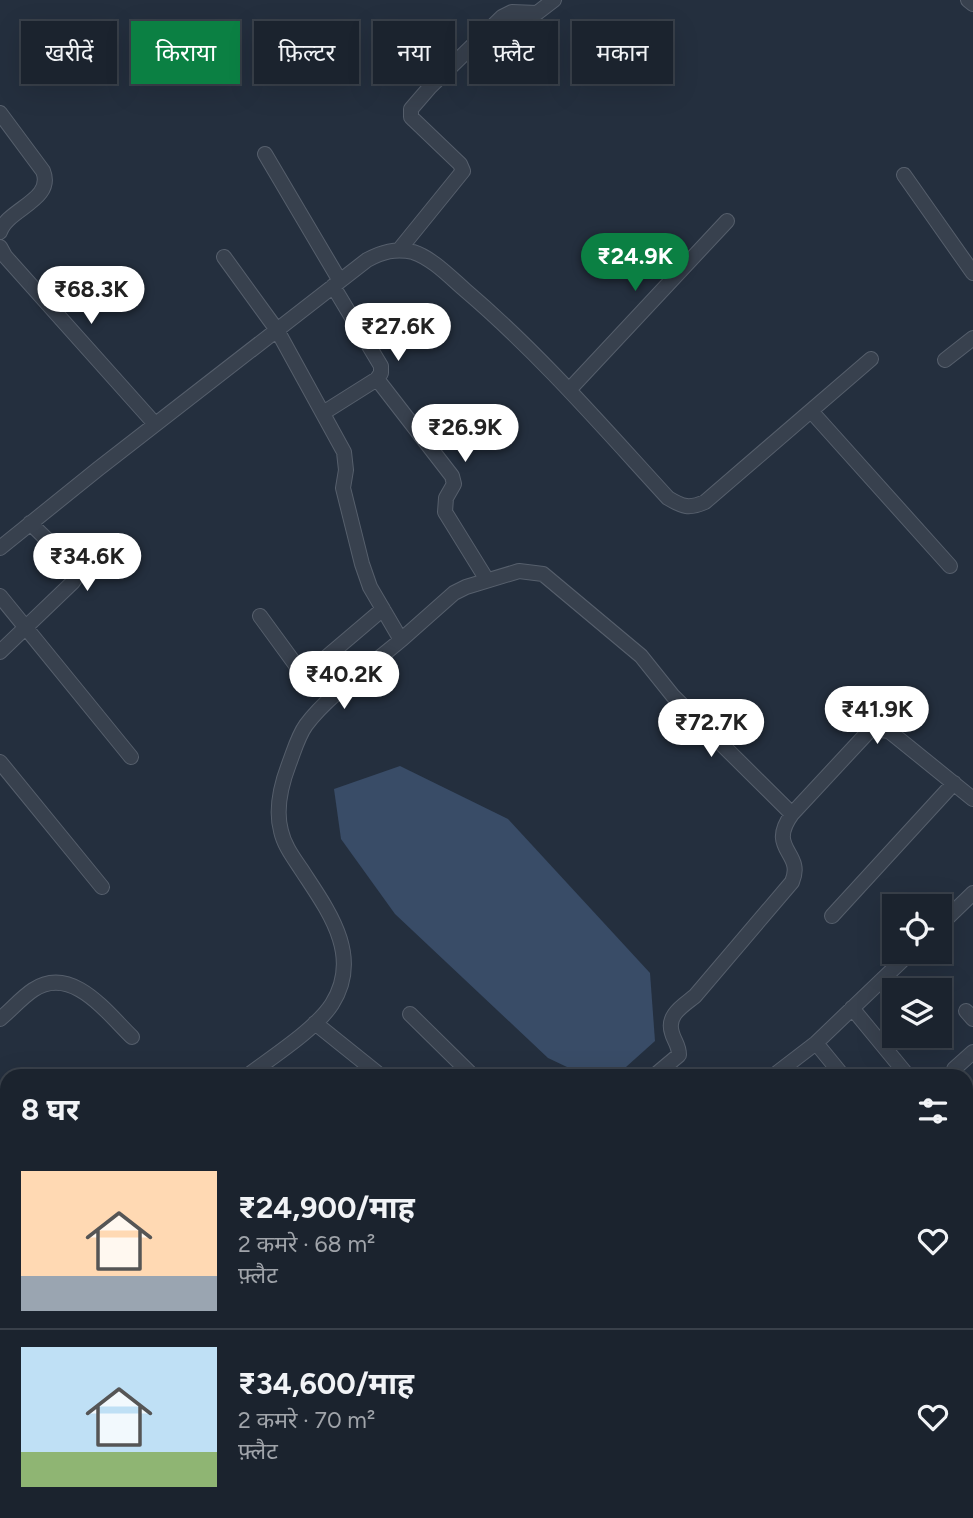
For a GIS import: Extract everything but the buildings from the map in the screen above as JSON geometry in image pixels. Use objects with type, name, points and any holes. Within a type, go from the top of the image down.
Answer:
[{"type":"street","points":[[399,250],[463,172],[460,163],[411,117],[411,109],[502,17],[512,12],[537,13],[554,0]]},
{"type":"street","points":[[968,0],[973,4]]},
{"type":"street","points":[[0,233],[3,223],[38,195],[46,187],[47,180],[3,122]]},
{"type":"street","points":[[265,154],[381,366],[377,379],[323,413]]},
{"type":"street","points":[[904,175],[973,273]]},
{"type":"street","points":[[569,390],[727,221]]},
{"type":"street","points":[[0,247],[5,256],[155,424]]},
{"type":"street","points":[[0,548],[155,424],[367,260],[382,252],[399,250],[415,253],[433,264],[506,325],[668,498],[682,507],[693,508],[705,502],[871,359]]},
{"type":"street","points":[[224,257],[277,330],[344,452],[345,498],[365,575],[401,640]]},
{"type":"street","points":[[945,359],[973,338]]},
{"type":"street","points":[[377,379],[452,476],[454,484],[446,498],[445,512],[487,580]]},
{"type":"street","points":[[810,411],[950,566]]},
{"type":"street","points":[[0,652],[76,577],[74,566],[30,523]]},
{"type":"street","points":[[256,1069],[315,1023],[331,1004],[341,985],[344,964],[343,943],[332,917],[290,852],[281,832],[278,809],[281,790],[296,746],[306,726],[324,706],[454,593],[519,571],[543,575],[641,656],[673,696],[792,814]]},
{"type":"street","points":[[0,596],[131,757]]},
{"type":"street","points":[[260,616],[298,668],[304,671],[316,666],[383,609]]},
{"type":"street","points":[[662,1069],[679,1055],[679,1047],[671,1032],[671,1020],[676,1012],[695,996],[792,882],[795,866],[781,836],[782,827],[872,729],[889,731],[973,799]]},
{"type":"street","points":[[0,762],[102,887]]},
{"type":"street","points":[[832,916],[954,783]]},
{"type":"street","points":[[952,913],[973,893]]},
{"type":"street","points":[[782,1069],[816,1043],[898,964]]},
{"type":"street","points":[[0,1019],[34,989],[53,982],[69,984],[82,989],[132,1037]]},
{"type":"street","points":[[852,1008],[902,1069]]},
{"type":"street","points":[[410,1014],[466,1069]]},
{"type":"street","points":[[315,1023],[372,1069]]},
{"type":"street","points":[[816,1043],[837,1069]]},
{"type":"street","points":[[954,1069],[973,1052]]},
{"type":"water","points":[[400,766],[508,819],[650,973],[655,1041],[624,1069],[571,1069],[548,1058],[395,914],[341,839],[334,789]]}]
